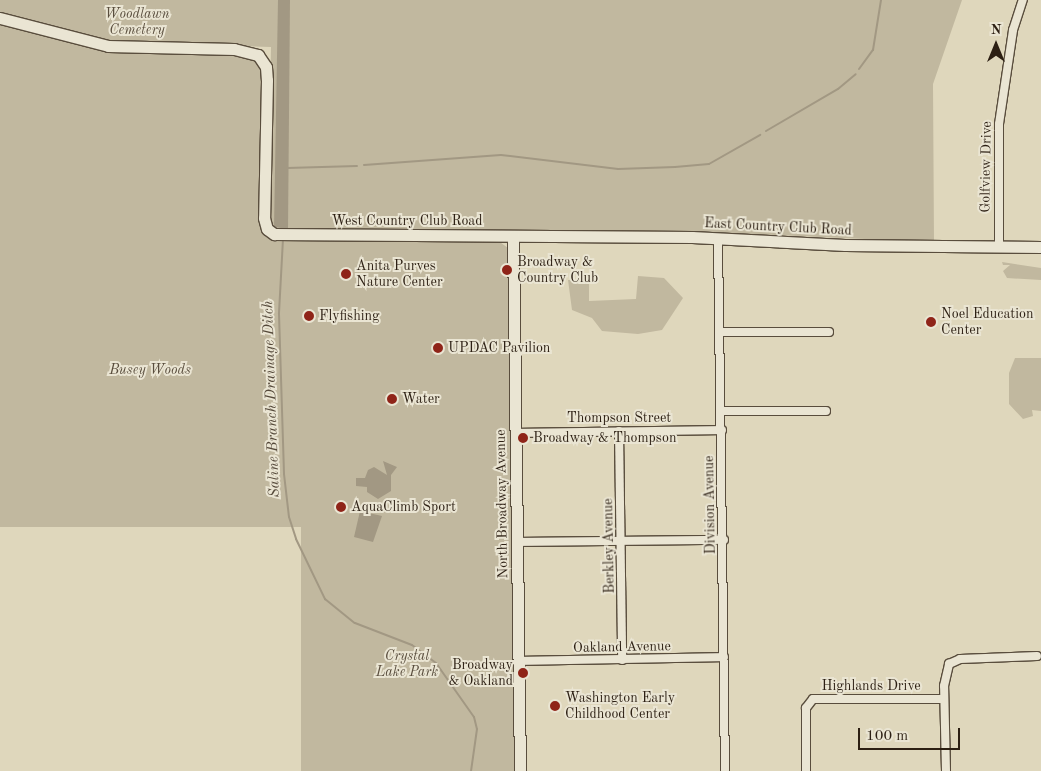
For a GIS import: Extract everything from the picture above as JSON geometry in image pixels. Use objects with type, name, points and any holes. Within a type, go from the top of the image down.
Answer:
[{"type":"street","name":"Golfview Drive","points":[[998,247],[998,124],[1011,37],[1024,0]]},
{"type":"street","name":"West Country Club Road","points":[[0,18],[108,46],[234,49],[258,56],[266,67],[267,80],[264,221],[270,232],[284,235],[513,237]]},
{"type":"street","name":"East Country Club Road","points":[[513,237],[718,238],[845,246],[1041,248]]},
{"type":"street","name":"North Broadway Avenue","points":[[513,237],[520,771]]},
{"type":"street","name":"Division Avenue","points":[[718,238],[724,540],[725,771]]},
{"type":"street","points":[[721,332],[829,332]]},
{"type":"street","points":[[722,411],[826,411]]},
{"type":"street","name":"Thompson Street","points":[[516,432],[722,430]]},
{"type":"street","name":"Berkley Avenue","points":[[619,431],[622,540],[622,660]]},
{"type":"street","points":[[518,542],[724,540]]},
{"type":"street","points":[[946,771],[945,671],[950,664],[960,659],[1037,656]]},
{"type":"street","name":"Oakland Avenue","points":[[520,661],[724,657]]},
{"type":"street","name":"Highlands Drive","points":[[806,771],[806,708],[814,699],[944,699]]},
{"type":"green space","name":"Woodlawn Cemetery","points":[[0,0],[962,0],[933,84],[934,242],[753,234],[276,229],[268,219],[271,47],[107,42],[0,14]]},
{"type":"green space","points":[[0,18],[88,42],[210,48],[263,60],[267,229],[497,240],[508,248],[515,771],[301,771],[301,527],[0,527]]},
{"type":"green space","points":[[1002,262],[1041,268],[1041,280],[1007,278],[1003,271],[1010,265],[1003,265]]},
{"type":"green space","points":[[638,276],[664,278],[683,298],[662,330],[638,334],[602,331],[592,318],[572,310],[568,280],[589,280],[589,301],[636,299]]},
{"type":"green space","points":[[1015,358],[1041,358],[1041,411],[1032,410],[1033,416],[1023,419],[1009,404],[1009,373]]},
{"type":"shaded area","points":[[278,0],[290,0],[288,229],[274,227]]},
{"type":"shaded area","points":[[383,461],[397,467],[391,475],[391,491],[378,499],[367,492],[367,487],[356,486],[356,478],[365,478],[368,470],[374,467],[387,475]]},
{"type":"shaded area","points":[[360,511],[382,516],[373,542],[354,537]]},
{"type":"waterway","points":[[859,69],[873,50],[881,0]]},
{"type":"waterway","points":[[766,131],[838,89],[856,74]]},
{"type":"waterway","points":[[364,165],[501,155],[618,169],[675,167],[709,164],[760,135]]},
{"type":"waterway","points":[[287,168],[357,166]]},
{"type":"waterway","name":"Saline Branch Drainage Ditch","points":[[283,239],[279,314],[284,474],[289,517],[296,539],[325,599],[355,623],[412,645],[436,663],[474,717],[477,729],[471,771]]},
{"type":"place","name":"Broadway & Country Club","points":[[507,270]]},
{"type":"place","name":"Anita Purves Nature Center","points":[[346,274]]},
{"type":"place","name":"Flyfishing","points":[[309,316]]},
{"type":"place","name":"Noel Education Center","points":[[931,322]]},
{"type":"place","name":"UPDAC Pavilion","points":[[438,348]]},
{"type":"place","name":"Water","points":[[392,399]]},
{"type":"place","name":"Broadway & Thompson","points":[[523,438]]},
{"type":"place","name":"AquaClimb Sport","points":[[341,507]]},
{"type":"place","name":"Broadway & Oakland","points":[[523,673]]},
{"type":"place","name":"Washington Early Childhood Center","points":[[555,706]]},
{"type":"park label","name":"Busey Woods","points":[[150,370]]},
{"type":"park label","name":"Crystal Lake Park","points":[[407,664]]}]
